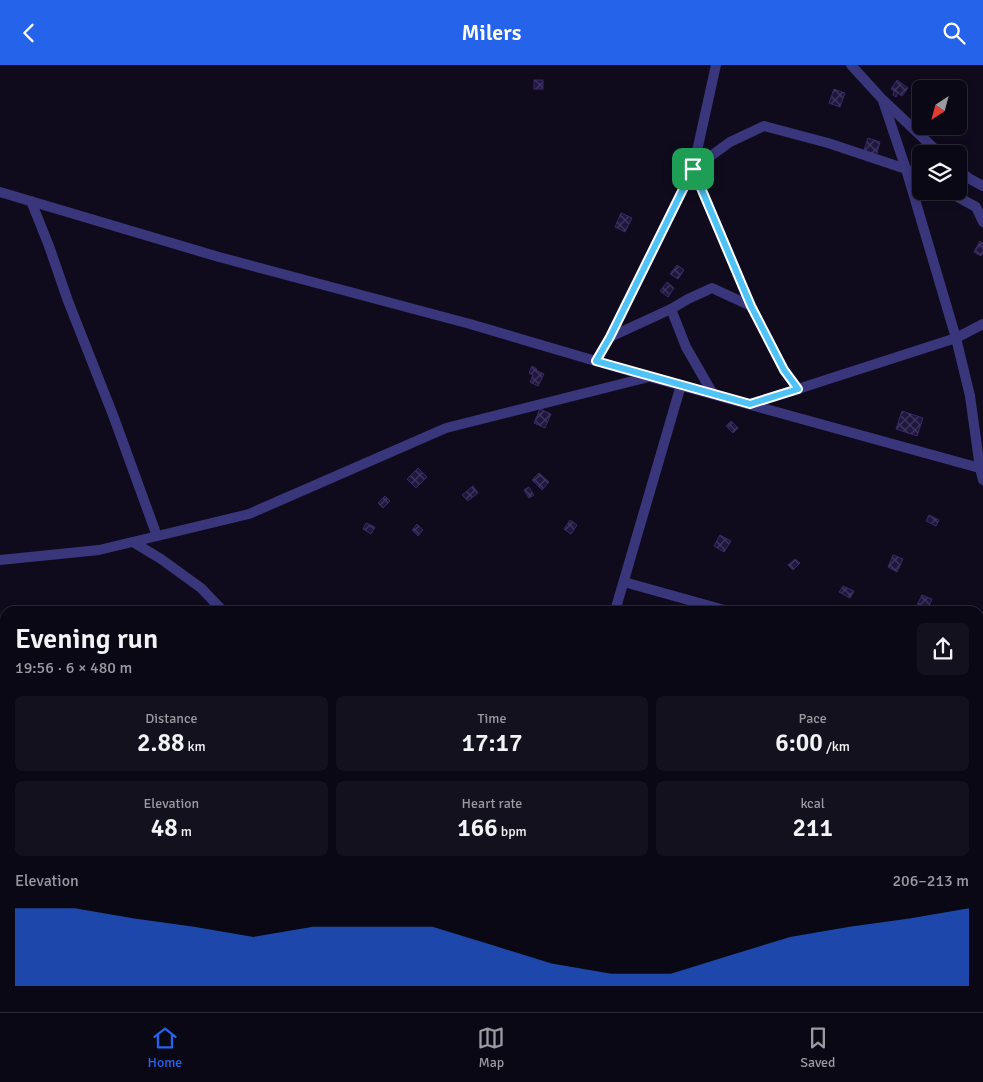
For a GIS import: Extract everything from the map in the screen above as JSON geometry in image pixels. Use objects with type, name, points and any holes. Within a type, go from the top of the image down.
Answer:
[{"type":"street","points":[[596,361],[610,337],[693,169],[716,65]]},
{"type":"street","points":[[851,65],[883,101],[930,145]]},
{"type":"street","points":[[883,101],[906,169],[956,338],[970,396],[983,481]]},
{"type":"street","points":[[693,169],[730,142],[764,126],[828,143],[912,172]]},
{"type":"street","points":[[693,169],[751,306],[784,370],[798,389]]},
{"type":"street","points":[[967,177],[983,186]]},
{"type":"street","points":[[0,192],[219,257],[470,324],[650,377],[981,469]]},
{"type":"street","points":[[963,200],[976,207],[983,222]]},
{"type":"street","points":[[31,201],[157,536]]},
{"type":"street","points":[[610,337],[712,288],[751,306]]},
{"type":"street","points":[[671,309],[686,347],[712,394]]},
{"type":"street","points":[[750,404],[956,338],[983,324]]},
{"type":"street","points":[[0,560],[99,550],[249,514],[446,428],[650,377]]},
{"type":"street","points":[[617,606],[681,385]]},
{"type":"street","points":[[133,542],[161,559],[201,588],[218,606]]},
{"type":"street","points":[[624,582],[710,606]]},
{"type":"building","points":[[534,80],[543,80],[543,89],[534,89]]},
{"type":"building","points":[[897,80],[908,88],[902,96],[898,93],[896,97],[891,89]]},
{"type":"building","points":[[834,89],[845,93],[840,107],[829,103]]},
{"type":"building","points":[[868,138],[880,142],[876,157],[863,153]]},
{"type":"building","points":[[621,213],[632,218],[625,232],[615,227]]},
{"type":"building","points":[[980,241],[983,243],[983,253],[981,256],[974,252]]},
{"type":"building","points":[[677,265],[684,270],[678,279],[670,274]]},
{"type":"building","points":[[667,282],[674,288],[668,297],[660,291]]},
{"type":"building","points":[[532,366],[544,374],[538,386],[530,382],[533,375],[529,373]]},
{"type":"building","points":[[540,409],[551,414],[545,428],[534,423]]},
{"type":"building","points":[[902,411],[923,418],[917,436],[896,429]]},
{"type":"building","points":[[731,421],[738,428],[733,433],[726,426]]},
{"type":"building","points":[[418,468],[427,477],[416,488],[407,479]]},
{"type":"building","points":[[539,473],[549,482],[542,490],[532,480]]},
{"type":"building","points":[[473,486],[478,493],[468,501],[462,495]]},
{"type":"building","points":[[529,487],[534,495],[529,498],[524,490]]},
{"type":"building","points":[[385,496],[390,501],[383,508],[378,503]]},
{"type":"building","points":[[929,515],[939,520],[936,526],[926,521]]},
{"type":"building","points":[[570,520],[577,525],[571,534],[564,529]]},
{"type":"building","points":[[366,523],[375,527],[371,534],[363,529]]},
{"type":"building","points":[[417,524],[423,530],[418,536],[412,530]]},
{"type":"building","points":[[720,535],[731,541],[724,552],[714,546]]},
{"type":"building","points":[[893,555],[903,559],[897,572],[888,567]]},
{"type":"building","points":[[795,559],[800,563],[793,570],[788,565]]},
{"type":"building","points":[[843,586],[854,591],[850,598],[839,592]]},
{"type":"building","points":[[922,595],[932,599],[929,606],[916,606]]},
{"type":"route","points":[[693,169],[751,306],[784,370],[798,389],[750,404],[596,361],[610,337],[693,169]]}]
